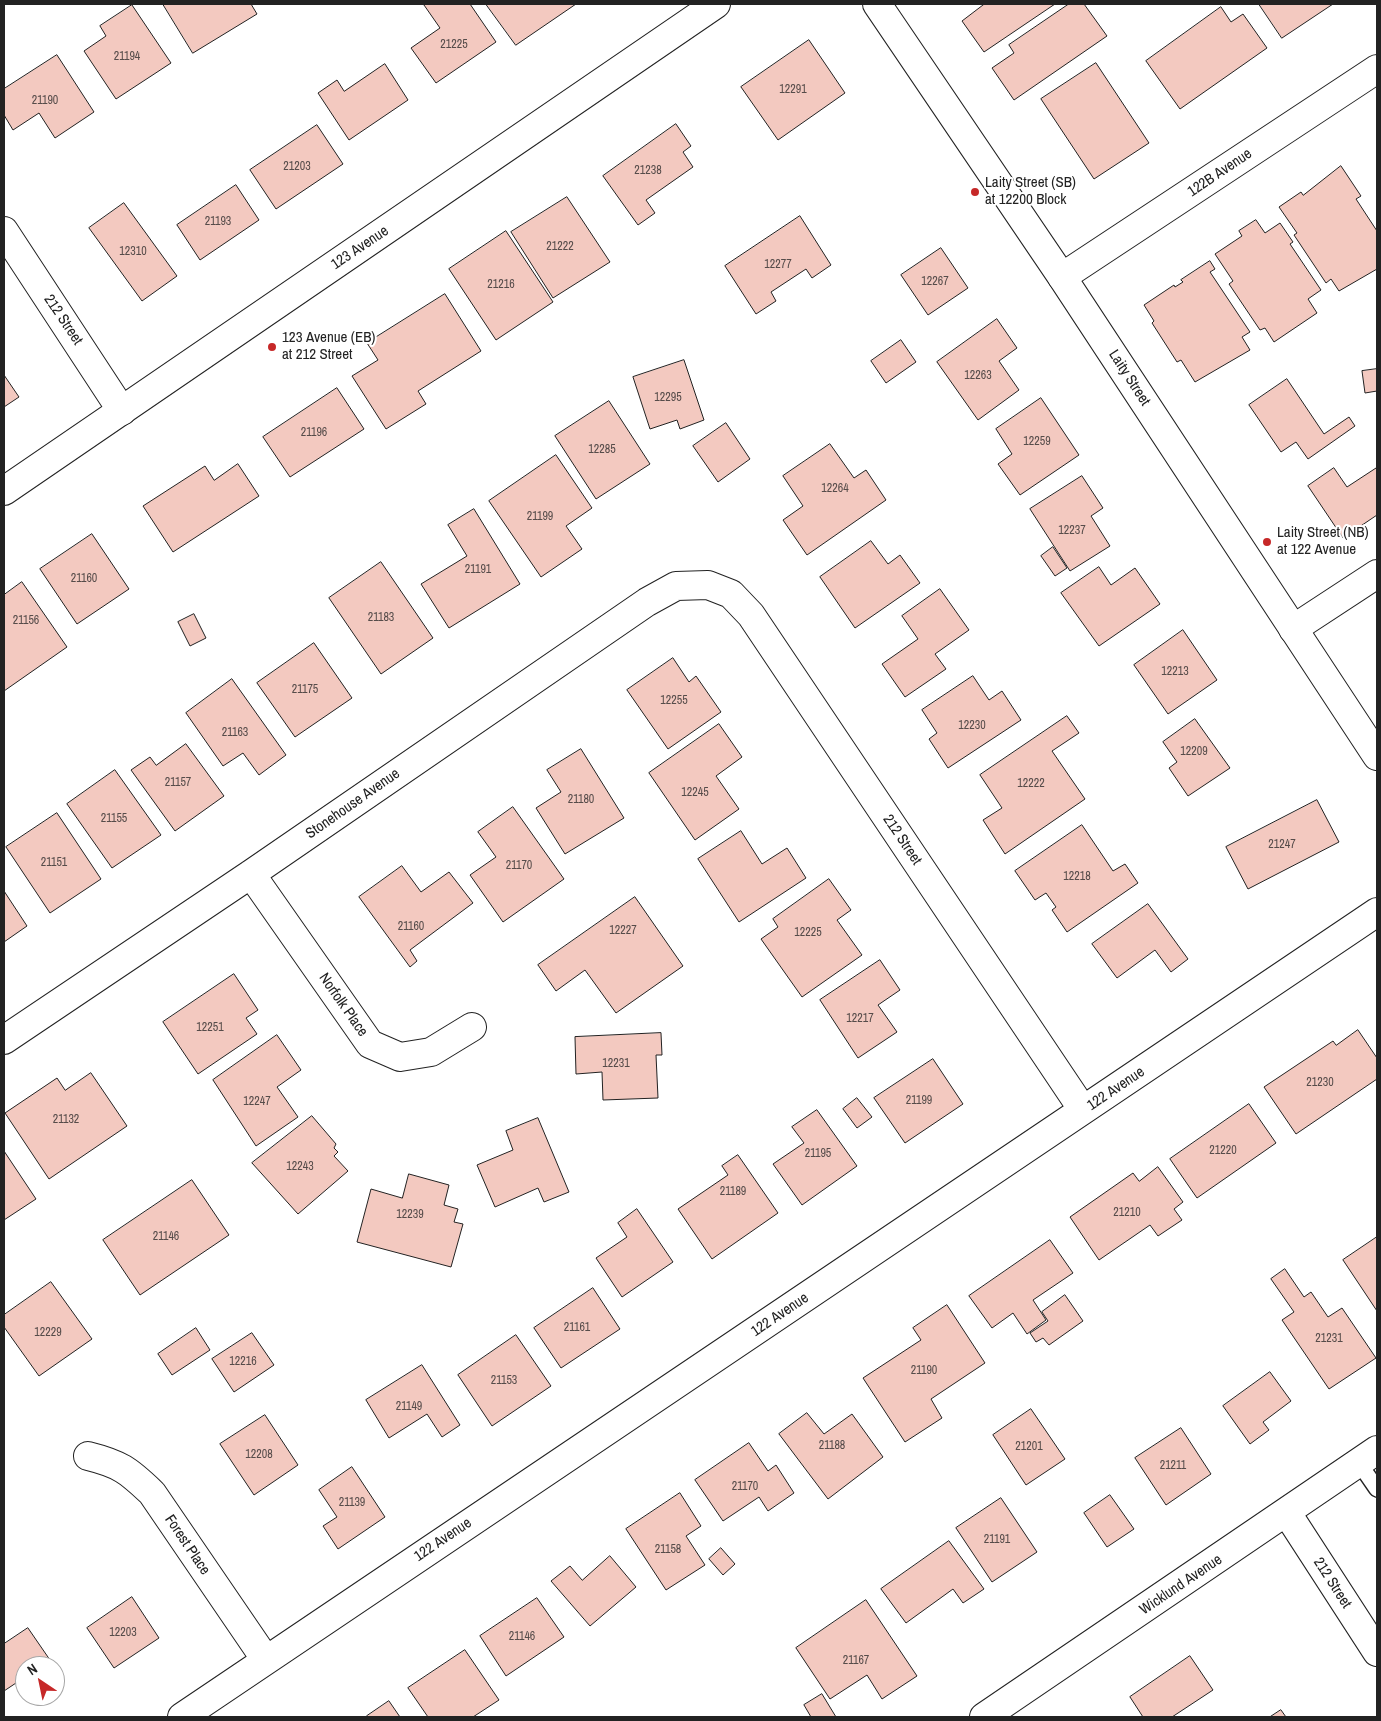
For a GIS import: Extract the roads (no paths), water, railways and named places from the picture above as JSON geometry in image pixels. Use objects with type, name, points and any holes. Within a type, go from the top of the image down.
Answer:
[{"type":"street","name":"123 Avenue","points":[[4,491],[716,4]]},
{"type":"street","name":"Laity Street","points":[[877,4],[1062,277],[1377,756]]},
{"type":"street","name":"122B Avenue","points":[[1062,277],[1377,69]]},
{"type":"street","name":"212 Street","points":[[4,230],[122,411]]},
{"type":"street","points":[[1293,629],[1377,574]]},
{"type":"street","name":"212 Street","points":[[708,585],[731,594],[751,615],[1083,1110]]},
{"type":"street","name":"Stonehouse Avenue","points":[[4,1040],[251,874],[647,602],[676,586],[708,585]]},
{"type":"street","name":"Norfolk Place","points":[[251,874],[370,1044],[400,1057],[431,1052],[472,1027]]},
{"type":"street","name":"122 Avenue","points":[[182,1717],[1377,912]]},
{"type":"street","name":"Forest Place","points":[[88,1456],[114,1462],[132,1473],[152,1493],[266,1660]]},
{"type":"street","name":"Wicklund Avenue","points":[[984,1717],[1288,1513],[1368,1456]]},
{"type":"street","name":"212 Street","points":[[1288,1513],[1377,1652]]},
{"type":"lane","points":[[1368,1456],[1377,1489]]},
{"type":"place","name":"Laity Street (SB) at 12200 Block","points":[[975,192]]},
{"type":"place","name":"123 Avenue (EB) at 212 Street","points":[[272,347]]},
{"type":"place","name":"Laity Street (NB) at 122 Avenue","points":[[1267,542]]}]
